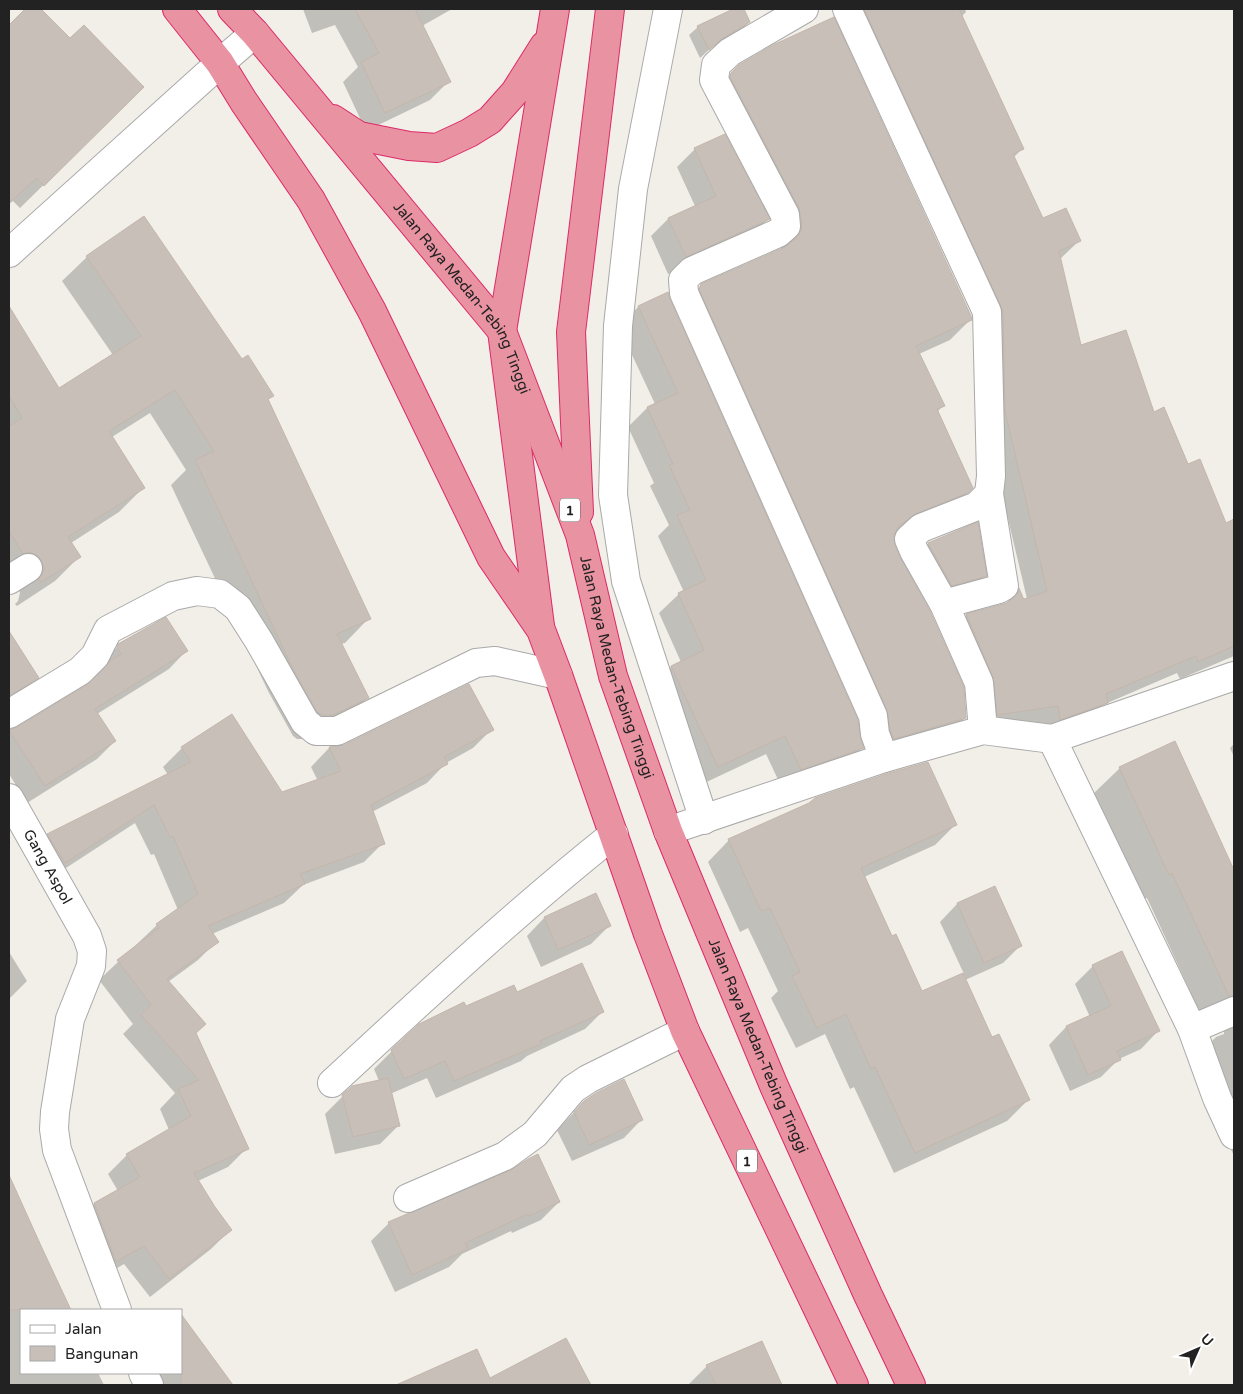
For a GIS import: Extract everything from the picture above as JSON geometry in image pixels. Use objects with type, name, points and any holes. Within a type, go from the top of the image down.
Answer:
[{"type":"highway","name":"1","points":[[177,9],[220,62],[311,200],[372,311],[491,557],[541,630],[648,934],[685,1031],[854,1385]]},
{"type":"highway","name":"Jalan Raya Medan-Tebing Tinggi","points":[[232,9],[255,33],[502,331],[580,534],[613,676],[668,831],[774,1086],[868,1295],[911,1385]]},
{"type":"highway","points":[[580,534],[571,332],[610,9]]},
{"type":"highway","points":[[317,108],[360,136],[409,146],[437,148],[469,133],[490,120],[515,92],[553,21]]},
{"type":"highway","points":[[541,630],[502,331],[553,21]]},
{"type":"street","points":[[668,9],[633,190],[618,326],[614,495],[626,582],[704,820]]},
{"type":"street","points":[[804,9],[730,52],[716,65],[714,80],[785,215],[786,226],[778,233],[692,271],[683,280],[684,292],[873,716],[875,734],[884,758]]},
{"type":"street","points":[[847,9],[987,312],[991,476],[989,494],[1004,586],[944,604]]},
{"type":"street","points":[[9,253],[220,62],[255,33]]},
{"type":"street","points":[[984,730],[979,683],[944,604],[909,540],[922,528],[978,506],[989,494]]},
{"type":"street","points":[[9,714],[80,671],[95,656],[108,630],[173,596],[197,591],[220,594],[238,608],[305,722],[316,731],[337,731],[476,663],[495,661],[558,675]]},
{"type":"street","points":[[668,831],[884,758],[984,730],[1052,739],[1234,676]]},
{"type":"street","points":[[1052,739],[1192,1029],[1217,1098],[1234,1135]]},
{"type":"street","name":"Gang Aspol","points":[[9,798],[86,936],[92,951],[91,966],[70,1019],[54,1129],[57,1150],[117,1309]]},
{"type":"street","points":[[332,1083],[572,867],[614,834]]},
{"type":"street","points":[[1192,1029],[1234,1011]]},
{"type":"street","points":[[408,1198],[505,1156],[535,1134],[573,1089],[588,1079],[685,1031]]},
{"type":"building","points":[[25,9],[41,9],[70,38],[84,25],[144,87],[44,186],[37,178],[9,203],[9,25]]},
{"type":"building","points":[[355,9],[415,9],[451,82],[385,113],[361,62],[379,53]]},
{"type":"building","points":[[733,9],[744,9],[750,22],[722,39],[709,50],[697,26]]},
{"type":"building","points":[[864,9],[959,9],[1024,149],[1013,154],[1043,218],[1066,208],[1081,241],[1059,251],[1081,345],[1126,330],[1154,412],[1164,407],[1188,464],[1200,459],[1226,523],[1234,519],[1234,646],[1198,662],[1196,656],[1106,694],[1108,703],[1060,720],[1058,706],[997,715],[993,677],[966,614],[1007,603],[1018,593],[1019,588],[1024,600],[1047,591],[1005,411],[1003,311]]},
{"type":"building","points":[[834,17],[972,320],[916,346],[945,406],[937,409],[973,488],[968,493],[915,514],[898,527],[894,536],[895,545],[900,557],[930,611],[964,687],[966,718],[894,739],[890,730],[887,710],[699,289],[701,284],[785,247],[797,237],[802,225],[799,208],[730,77],[731,73],[739,65],[773,45]]},
{"type":"building","points":[[725,134],[770,219],[686,257],[668,218],[716,196],[694,148]]},
{"type":"building","points":[[144,216],[242,359],[248,355],[274,396],[268,399],[371,619],[337,634],[369,698],[333,715],[322,715],[317,712],[292,667],[195,460],[214,451],[175,390],[109,431],[145,488],[68,537],[81,557],[41,582],[39,578],[44,568],[41,559],[35,554],[28,552],[23,554],[9,531],[9,426],[22,418],[9,396],[9,306],[59,388],[141,336],[86,256]]},
{"type":"building","points":[[668,292],[858,720],[864,748],[801,770],[785,736],[718,767],[671,666],[704,650],[678,593],[706,580],[677,515],[690,510],[669,465],[673,464],[647,407],[678,393],[638,306]]},
{"type":"building","points":[[978,522],[987,576],[952,586],[928,543]]},
{"type":"building","points":[[166,617],[188,651],[95,709],[116,741],[45,786],[9,730],[88,684],[110,661],[121,654],[117,647],[118,644]]},
{"type":"building","points":[[9,631],[39,678],[9,696]]},
{"type":"building","points":[[469,684],[494,730],[444,757],[448,764],[371,805],[385,844],[300,874],[305,884],[208,926],[219,942],[167,979],[206,1024],[196,1033],[249,1149],[194,1173],[232,1230],[169,1279],[144,1246],[116,1262],[94,1203],[140,1177],[126,1154],[191,1116],[178,1089],[199,1080],[141,1015],[151,1005],[117,960],[159,928],[156,924],[198,894],[173,836],[170,837],[154,805],[65,863],[47,834],[191,762],[181,747],[232,714],[282,792],[341,771],[329,747],[344,745]]},
{"type":"building","points":[[1175,741],[1234,870],[1234,996],[1229,996],[1172,873],[1169,875],[1119,767]]},
{"type":"building","points":[[928,762],[957,825],[861,868],[892,936],[896,934],[922,991],[963,973],[992,1037],[999,1034],[1030,1100],[915,1153],[875,1067],[871,1069],[846,1014],[817,1028],[792,976],[800,972],[770,908],[761,911],[728,839],[809,803],[815,798]]},
{"type":"building","points":[[995,886],[1022,946],[984,963],[957,903]]},
{"type":"building","points":[[596,893],[611,926],[558,950],[544,917]]},
{"type":"building","points":[[1122,951],[1160,1031],[1117,1051],[1121,1060],[1088,1075],[1066,1026],[1111,1006],[1092,965]]},
{"type":"building","points":[[582,963],[604,1012],[540,1041],[541,1044],[454,1081],[445,1061],[404,1079],[391,1050],[419,1024],[464,1002],[466,1006],[514,985],[517,992]]},
{"type":"building","points":[[388,1078],[400,1126],[353,1137],[342,1095],[352,1086]]},
{"type":"building","points":[[624,1079],[643,1120],[589,1145],[574,1112],[584,1101],[596,1093]]},
{"type":"building","points":[[538,1154],[560,1202],[529,1216],[528,1214],[465,1243],[468,1249],[412,1275],[388,1222],[511,1170]]},
{"type":"building","points":[[9,1175],[71,1309],[9,1310]]},
{"type":"building","points":[[182,1315],[233,1385],[181,1385],[182,1374]]},
{"type":"building","points":[[566,1338],[591,1385],[396,1385],[477,1349],[490,1378]]},
{"type":"building","points":[[762,1341],[782,1385],[716,1385],[706,1365]]}]
